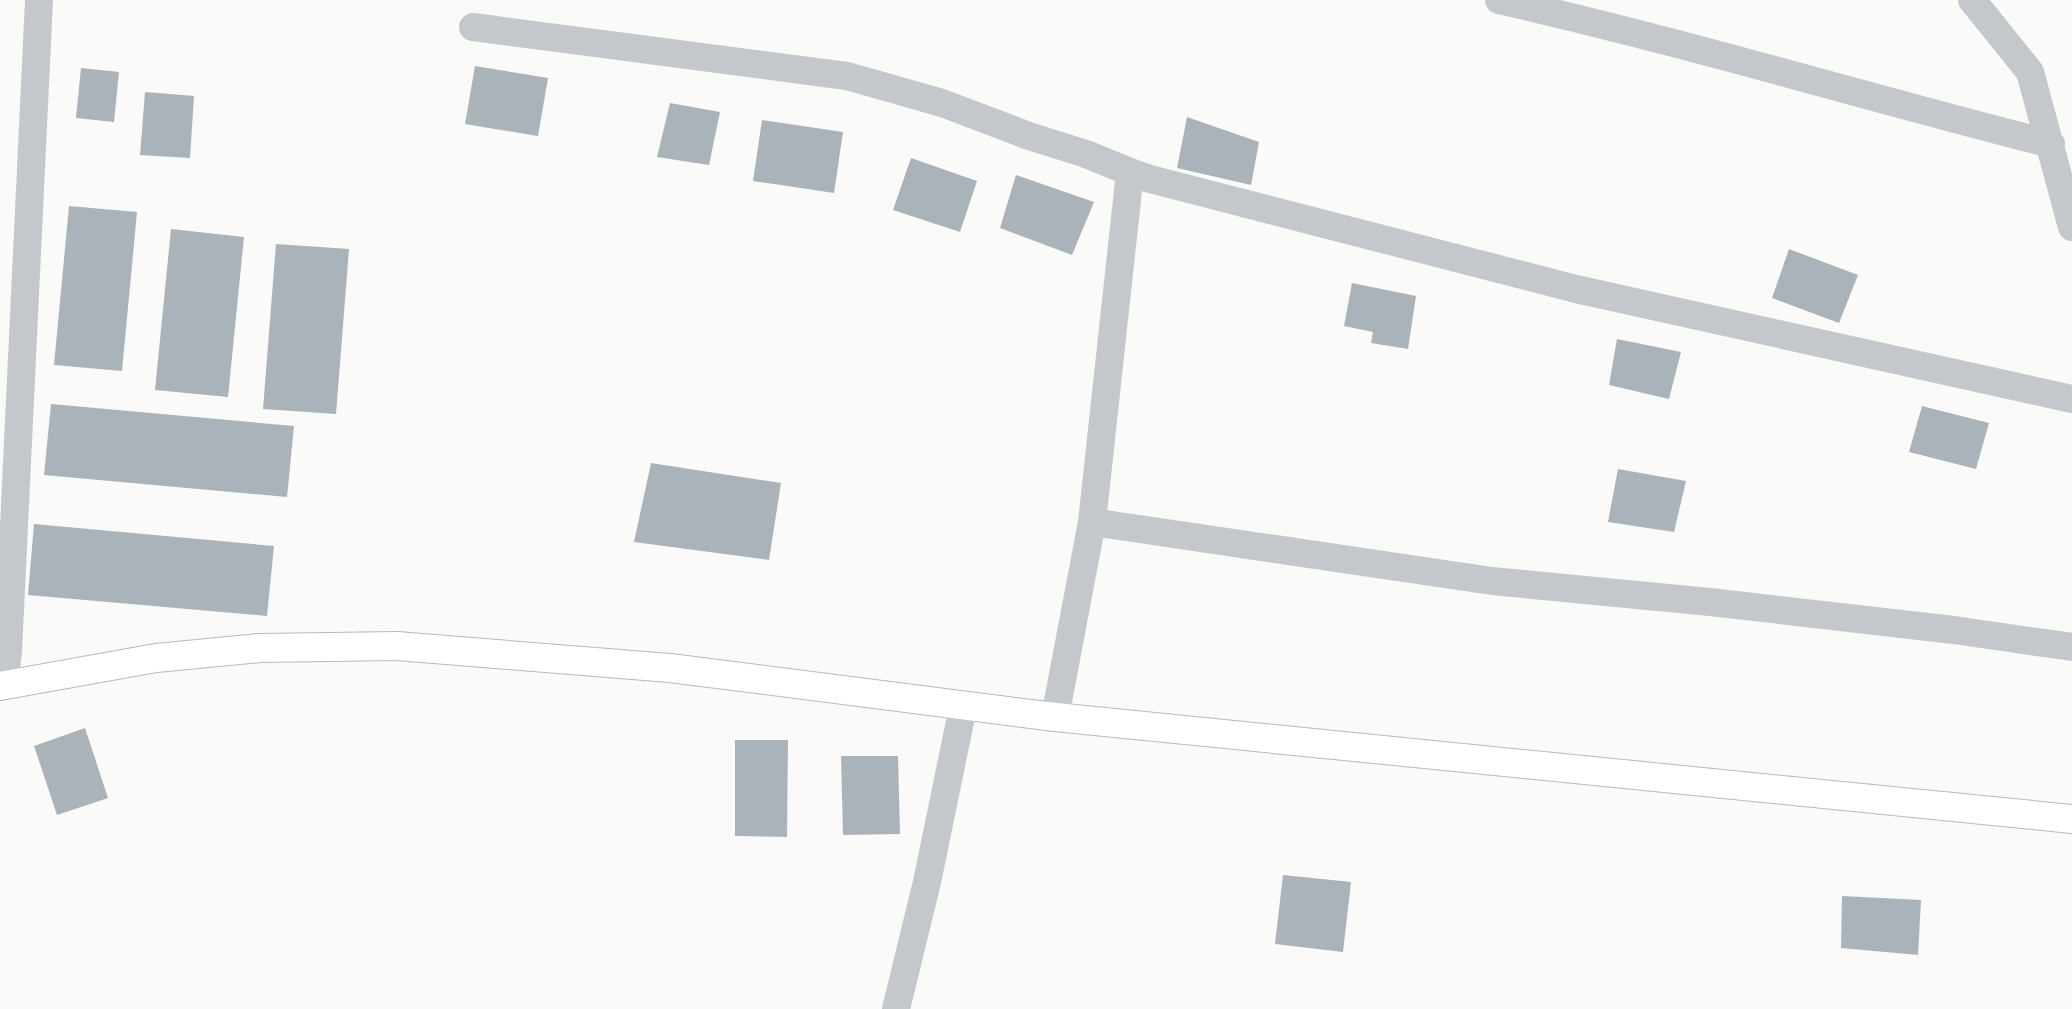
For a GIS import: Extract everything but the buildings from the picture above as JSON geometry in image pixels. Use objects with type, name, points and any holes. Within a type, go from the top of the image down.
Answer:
[{"type":"main road","points":[[2,686],[156,658],[260,648],[397,646],[670,668],[963,707],[2072,820]]},
{"type":"street","points":[[2,686],[8,652],[40,0]]},
{"type":"street","points":[[1499,0],[1702,49],[1886,102],[2051,144]]},
{"type":"street","points":[[1972,0],[2030,72],[2072,227]]},
{"type":"street","points":[[473,27],[847,76],[942,103],[1029,136],[1086,154],[1150,179],[1576,289],[2072,399]]},
{"type":"street","points":[[1056,717],[1092,522],[1130,172]]},
{"type":"street","points":[[1092,522],[1492,581],[1710,602],[1954,630],[2072,647]]},
{"type":"street","points":[[896,1009],[927,882],[963,707]]}]
